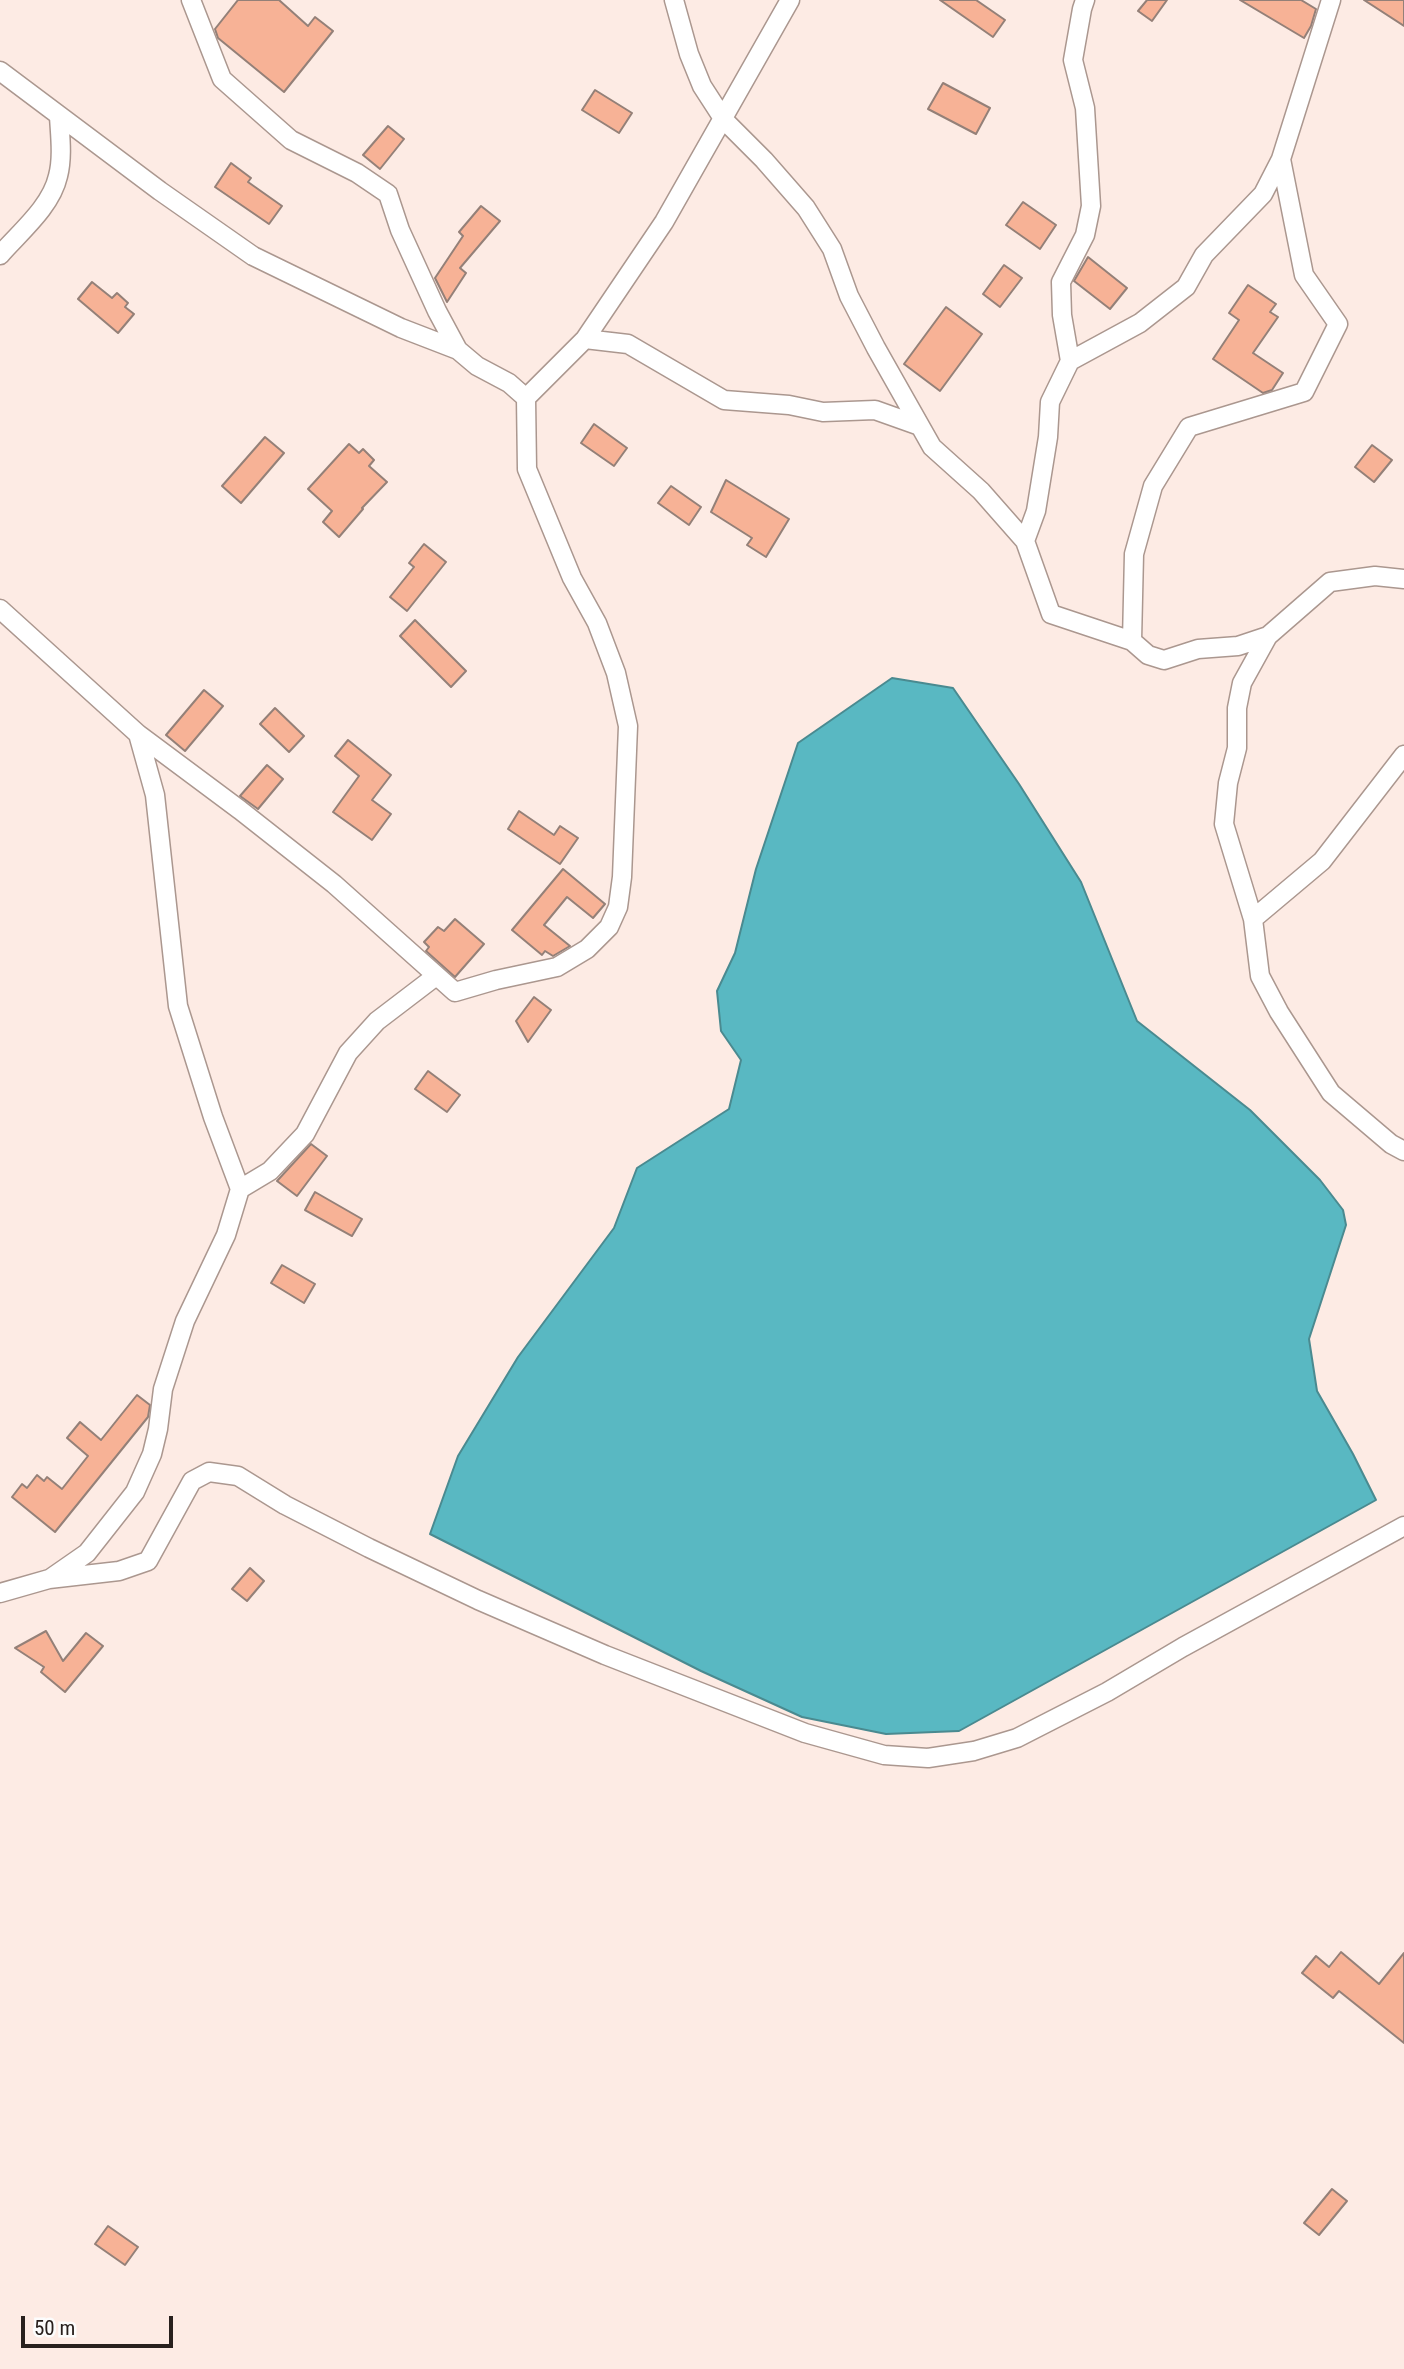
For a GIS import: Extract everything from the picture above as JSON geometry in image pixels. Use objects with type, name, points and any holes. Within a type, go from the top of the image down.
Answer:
[{"type":"street","points":[[191,0],[222,79],[291,139],[357,173],[387,194],[432,300],[458,350]]},
{"type":"street","points":[[674,0],[689,54],[702,86],[724,120],[765,159],[806,208],[832,249],[849,296],[932,447],[981,491],[1025,541],[1051,614],[1132,641],[1148,655],[1164,660],[1198,649],[1238,646],[1268,636]]},
{"type":"street","points":[[0,609],[138,734],[334,884],[455,992],[557,967],[587,949],[609,927],[618,907],[626,812],[628,726],[616,673],[597,624],[572,578],[527,469],[526,398],[585,339],[664,222],[790,0]]},
{"type":"street","points":[[1070,361],[1062,315],[1062,282],[1085,235],[1091,206],[1085,108],[1073,60],[1086,0]]},
{"type":"street","points":[[1025,541],[1036,511],[1048,437],[1050,402],[1070,361],[1140,323],[1186,288],[1204,256],[1263,194],[1281,159],[1331,0]]},
{"type":"street","points":[[0,71],[160,191],[253,256],[401,328],[458,350],[477,366],[509,383],[526,398]]},
{"type":"street","points":[[0,255],[49,199],[58,177],[59,116]]},
{"type":"street","points":[[1132,641],[1134,554],[1153,486],[1189,427],[1304,392],[1338,324],[1304,275],[1281,159]]},
{"type":"street","points":[[585,339],[628,344],[724,400],[789,405],[823,412],[875,410],[920,426]]},
{"type":"street","points":[[1404,579],[1375,576],[1330,582],[1268,636],[1242,682],[1237,708],[1237,748],[1228,783],[1224,824],[1253,919],[1260,976],[1279,1012],[1331,1093],[1404,1152]]},
{"type":"street","points":[[49,1579],[87,1553],[135,1492],[152,1454],[163,1389],[185,1321],[226,1235],[240,1189],[213,1117],[178,1006],[155,795],[138,734]]},
{"type":"street","points":[[1253,919],[1322,861],[1404,755]]},
{"type":"street","points":[[240,1189],[270,1171],[305,1134],[348,1054],[377,1021],[436,976]]},
{"type":"street","points":[[0,1593],[49,1579],[119,1571],[148,1561],[192,1481],[209,1472],[238,1476],[285,1505],[369,1548],[478,1600],[605,1655],[805,1733],[884,1755],[928,1758],[974,1751],[1017,1738],[1107,1692],[1404,1525]]},
{"type":"water","points":[[892,678],[953,688],[1019,784],[1081,882],[1137,1021],[1250,1110],[1320,1180],[1343,1210],[1346,1225],[1309,1339],[1317,1391],[1376,1500],[959,1731],[886,1734],[802,1717],[701,1671],[430,1534],[458,1456],[518,1357],[614,1228],[637,1168],[729,1109],[741,1060],[721,1031],[717,991],[735,953],[756,869],[798,743]]},
{"type":"building","points":[[238,0],[279,0],[308,26],[315,17],[333,31],[284,92],[218,38],[215,29]]},
{"type":"building","points":[[940,0],[976,0],[1005,20],[993,37]]},
{"type":"building","points":[[1147,0],[1167,0],[1152,21],[1138,11]]},
{"type":"building","points":[[1240,0],[1301,0],[1316,9],[1304,38]]},
{"type":"building","points":[[1364,0],[1404,0],[1404,26]]},
{"type":"building","points":[[943,83],[990,108],[976,134],[928,109]]},
{"type":"building","points":[[595,90],[632,113],[619,133],[582,110]]},
{"type":"building","points":[[388,126],[404,139],[380,169],[363,155]]},
{"type":"building","points":[[231,163],[251,178],[248,182],[282,206],[269,224],[215,187]]},
{"type":"building","points":[[1023,202],[1056,225],[1040,249],[1006,225]]},
{"type":"building","points":[[481,206],[500,221],[460,268],[466,273],[447,302],[435,278],[463,236],[459,232]]},
{"type":"building","points":[[1088,257],[1127,288],[1110,309],[1074,281]]},
{"type":"building","points":[[1004,265],[1022,278],[1000,307],[983,294]]},
{"type":"building","points":[[92,282],[112,298],[117,293],[128,303],[125,307],[134,314],[118,333],[78,299]]},
{"type":"building","points":[[1248,285],[1276,304],[1270,312],[1278,317],[1253,353],[1283,373],[1272,390],[1263,393],[1213,359],[1239,320],[1229,313]]},
{"type":"building","points":[[946,307],[982,334],[940,391],[904,364]]},
{"type":"building","points":[[594,424],[627,448],[614,466],[581,443]]},
{"type":"building","points":[[265,437],[284,453],[241,503],[222,486]]},
{"type":"building","points":[[349,444],[359,453],[363,449],[374,460],[369,466],[387,482],[339,537],[323,522],[332,511],[308,489]]},
{"type":"building","points":[[1372,445],[1392,460],[1374,482],[1355,467]]},
{"type":"building","points":[[726,480],[789,519],[766,557],[747,545],[752,538],[711,512]]},
{"type":"building","points":[[671,486],[701,507],[689,525],[658,503]]},
{"type":"building","points":[[424,544],[446,562],[407,611],[390,597],[414,567],[409,563]]},
{"type":"building","points":[[415,620],[466,671],[451,687],[400,636]]},
{"type":"building","points":[[204,690],[223,706],[185,751],[166,735]]},
{"type":"building","points":[[275,708],[304,736],[289,752],[260,724]]},
{"type":"building","points":[[348,740],[391,775],[372,800],[391,814],[372,840],[333,812],[359,776],[335,756]]},
{"type":"building","points":[[267,765],[283,779],[258,809],[240,796]]},
{"type":"building","points":[[519,811],[554,835],[560,826],[578,838],[560,864],[508,829]]},
{"type":"building","points":[[563,869],[605,904],[593,918],[567,897],[544,925],[570,946],[553,956],[545,951],[542,955],[512,930]]},
{"type":"building","points":[[455,919],[484,944],[455,977],[426,951],[429,947],[424,942],[438,927],[444,931]]},
{"type":"building","points":[[534,997],[551,1010],[528,1042],[516,1021]]},
{"type":"building","points":[[428,1071],[460,1095],[447,1112],[415,1089]]},
{"type":"building","points":[[311,1144],[327,1156],[297,1196],[277,1181]]},
{"type":"building","points":[[315,1192],[362,1219],[352,1236],[305,1210]]},
{"type":"building","points":[[282,1265],[315,1284],[304,1303],[271,1283]]},
{"type":"building","points":[[137,1395],[150,1405],[148,1417],[55,1532],[12,1497],[22,1484],[27,1488],[37,1475],[44,1481],[47,1477],[62,1489],[88,1456],[67,1438],[80,1422],[101,1440]]},
{"type":"building","points":[[250,1568],[264,1581],[247,1601],[232,1589]]},
{"type":"building","points":[[46,1631],[63,1661],[86,1633],[103,1646],[65,1692],[41,1672],[44,1667],[15,1648]]},
{"type":"building","points":[[1341,1952],[1379,1984],[1404,1953],[1404,2043],[1339,1991],[1333,1998],[1302,1973],[1316,1956],[1329,1967]]},
{"type":"building","points":[[1332,2189],[1347,2201],[1319,2235],[1304,2223]]},
{"type":"building","points":[[108,2226],[138,2247],[125,2265],[95,2244]]}]
